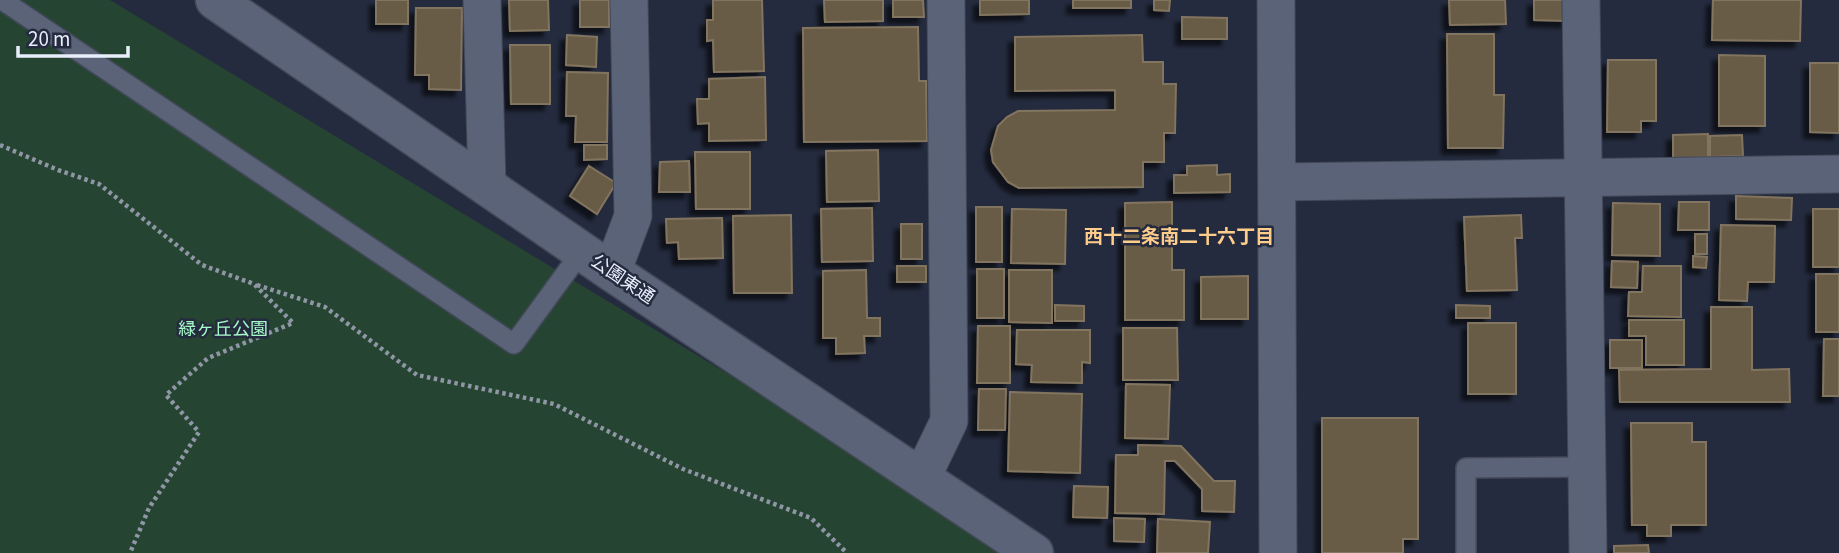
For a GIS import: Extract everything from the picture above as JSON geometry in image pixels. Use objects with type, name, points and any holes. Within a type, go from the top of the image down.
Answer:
[{"type":"street","name":"公園東通","points":[[215,0],[612,272],[1034,553]]},
{"type":"street","points":[[482,0],[486,184]]},
{"type":"street","points":[[612,272],[633,216],[629,0]]},
{"type":"street","points":[[922,477],[949,421],[946,0]]},
{"type":"street","points":[[1276,0],[1278,553]]},
{"type":"street","points":[[1581,0],[1588,553]]},
{"type":"street","points":[[1277,182],[1839,174]]},
{"type":"lane","points":[[2,0],[24,6],[514,344],[582,251]]},
{"type":"lane","points":[[1466,553],[1465,468],[1588,467]]},
{"type":"path","points":[[0,145],[99,184],[202,265],[326,307],[418,375],[554,404],[683,469],[811,517],[847,553]]},
{"type":"path","points":[[130,553],[149,508],[199,432],[166,395],[208,358],[293,323],[254,284]]},
{"type":"green space","name":"緑ヶ丘公園","points":[[0,0],[110,0],[1024,553],[0,553]]},
{"type":"building","points":[[376,0],[408,0],[408,24],[376,24]]},
{"type":"building","points":[[509,0],[548,0],[549,30],[510,31]]},
{"type":"building","points":[[580,0],[609,0],[609,27],[580,27]]},
{"type":"building","points":[[713,0],[762,0],[764,71],[714,72],[713,40],[707,41],[707,20],[713,20]]},
{"type":"building","points":[[824,0],[883,0],[883,21],[825,22]]},
{"type":"building","points":[[893,0],[923,0],[924,17],[893,17]]},
{"type":"building","points":[[980,0],[1029,0],[1029,14],[980,15]]},
{"type":"building","points":[[1073,0],[1131,0],[1131,8],[1073,8]]},
{"type":"building","points":[[1154,0],[1170,0],[1169,11],[1154,10]]},
{"type":"building","points":[[1449,0],[1505,0],[1506,24],[1450,25]]},
{"type":"building","points":[[1534,0],[1567,0],[1567,21],[1534,20]]},
{"type":"building","points":[[1713,0],[1801,0],[1800,41],[1712,40]]},
{"type":"building","points":[[416,8],[462,8],[461,90],[429,89],[429,75],[415,75]]},
{"type":"building","points":[[1182,17],[1227,18],[1227,39],[1182,39]]},
{"type":"building","points":[[918,27],[919,81],[926,81],[927,141],[804,142],[803,28]]},
{"type":"building","points":[[1447,34],[1494,34],[1494,95],[1504,95],[1503,148],[1448,148]]},
{"type":"building","points":[[567,35],[597,37],[596,67],[566,65]]},
{"type":"building","points":[[1142,35],[1143,62],[1163,62],[1163,84],[1176,84],[1175,133],[1164,133],[1164,162],[1143,162],[1143,187],[1019,188],[1008,182],[993,162],[991,150],[998,126],[1007,117],[1018,111],[1115,110],[1115,90],[1015,91],[1015,37]]},
{"type":"building","points":[[510,45],[550,45],[550,104],[511,104]]},
{"type":"building","points":[[1719,55],[1765,56],[1765,126],[1719,126]]},
{"type":"building","points":[[1608,60],[1656,60],[1656,121],[1641,121],[1641,132],[1607,132]]},
{"type":"building","points":[[1810,63],[1839,63],[1839,133],[1810,132]]},
{"type":"building","points":[[567,72],[608,73],[607,142],[575,142],[576,116],[566,116]]},
{"type":"building","points":[[765,77],[766,140],[709,141],[709,123],[698,124],[697,99],[709,99],[709,79]]},
{"type":"building","points":[[1708,134],[1708,157],[1696,158],[1696,164],[1673,164],[1673,135]]},
{"type":"building","points":[[1742,135],[1743,156],[1710,157],[1710,136]]},
{"type":"building","points":[[584,145],[607,145],[607,159],[584,160]]},
{"type":"building","points":[[878,150],[879,201],[827,202],[826,151]]},
{"type":"building","points":[[695,152],[750,152],[750,209],[696,209]]},
{"type":"building","points":[[689,161],[690,192],[659,192],[660,162]]},
{"type":"building","points":[[1217,165],[1217,175],[1230,174],[1230,192],[1174,193],[1174,175],[1187,175],[1187,166]]},
{"type":"building","points":[[589,166],[616,183],[597,214],[570,196]]},
{"type":"building","points":[[1736,196],[1792,198],[1791,220],[1736,219]]},
{"type":"building","points":[[1172,202],[1172,270],[1184,270],[1184,320],[1125,320],[1125,203]]},
{"type":"building","points":[[1679,202],[1709,202],[1709,230],[1678,230]]},
{"type":"building","points":[[1613,203],[1660,204],[1660,256],[1612,255]]},
{"type":"building","points":[[976,207],[1002,207],[1002,262],[976,262]]},
{"type":"building","points":[[872,208],[873,261],[822,262],[821,209]]},
{"type":"building","points":[[1012,209],[1066,210],[1065,264],[1011,263]]},
{"type":"building","points":[[1813,209],[1839,209],[1839,267],[1813,267]]},
{"type":"building","points":[[791,215],[792,293],[734,293],[733,216]]},
{"type":"building","points":[[1521,215],[1522,238],[1515,238],[1517,290],[1467,291],[1464,217]]},
{"type":"building","points":[[722,218],[723,258],[679,259],[678,242],[667,243],[666,219]]},
{"type":"building","points":[[901,224],[922,224],[922,259],[901,259]]},
{"type":"building","points":[[1721,225],[1775,226],[1774,282],[1748,282],[1747,301],[1719,300]]},
{"type":"building","points":[[1695,234],[1707,234],[1707,254],[1695,254]]},
{"type":"building","points":[[1693,256],[1707,257],[1706,268],[1693,267]]},
{"type":"building","points":[[1612,261],[1638,262],[1637,288],[1611,287]]},
{"type":"building","points":[[897,266],[926,266],[926,282],[897,282]]},
{"type":"building","points":[[1643,266],[1681,266],[1681,317],[1628,316],[1629,292],[1642,292]]},
{"type":"building","points":[[977,269],[1004,269],[1004,318],[977,318]]},
{"type":"building","points":[[866,270],[867,318],[880,318],[880,336],[864,336],[865,353],[836,354],[836,338],[823,338],[823,271]]},
{"type":"building","points":[[1009,270],[1052,270],[1052,323],[1009,322]]},
{"type":"building","points":[[1816,274],[1839,274],[1839,332],[1816,332]]},
{"type":"building","points":[[1248,276],[1248,319],[1201,319],[1201,277]]},
{"type":"building","points":[[1055,305],[1084,306],[1084,321],[1055,321]]},
{"type":"building","points":[[1456,305],[1490,306],[1490,318],[1456,318]]},
{"type":"building","points":[[1711,307],[1752,307],[1752,370],[1789,369],[1790,402],[1620,402],[1619,370],[1711,369]]},
{"type":"building","points":[[1629,320],[1684,320],[1684,365],[1646,365],[1646,336],[1629,336]]},
{"type":"building","points":[[1468,323],[1516,323],[1516,394],[1468,394]]},
{"type":"building","points":[[978,326],[1010,326],[1010,383],[977,383]]},
{"type":"building","points":[[1123,328],[1177,328],[1178,380],[1123,380]]},
{"type":"building","points":[[1017,330],[1090,330],[1090,363],[1082,362],[1082,383],[1031,382],[1032,365],[1016,364]]},
{"type":"building","points":[[1824,339],[1839,339],[1839,396],[1823,396]]},
{"type":"building","points":[[1610,340],[1642,340],[1642,368],[1610,368]]},
{"type":"building","points":[[1126,384],[1170,385],[1168,439],[1125,438]]},
{"type":"building","points":[[979,389],[1006,389],[1005,430],[978,430]]},
{"type":"building","points":[[1010,392],[1082,394],[1080,473],[1008,471]]},
{"type":"building","points":[[1322,418],[1418,418],[1418,539],[1403,539],[1403,553],[1322,553]]},
{"type":"building","points":[[1631,423],[1692,423],[1692,442],[1706,442],[1706,525],[1671,525],[1671,536],[1647,536],[1647,525],[1632,525]]},
{"type":"building","points":[[1138,445],[1181,446],[1214,481],[1235,481],[1234,512],[1202,511],[1202,489],[1175,461],[1165,461],[1164,514],[1115,513],[1116,455],[1138,455]]},
{"type":"building","points":[[1074,486],[1108,487],[1107,518],[1073,517]]},
{"type":"building","points":[[1114,518],[1145,519],[1144,542],[1114,541]]},
{"type":"building","points":[[1158,519],[1210,522],[1208,553],[1157,553]]},
{"type":"building","points":[[1648,545],[1649,553],[1614,553],[1614,546]]},
{"type":"district","name":"西十二条南二十六丁目","points":[[1179,236]]}]
